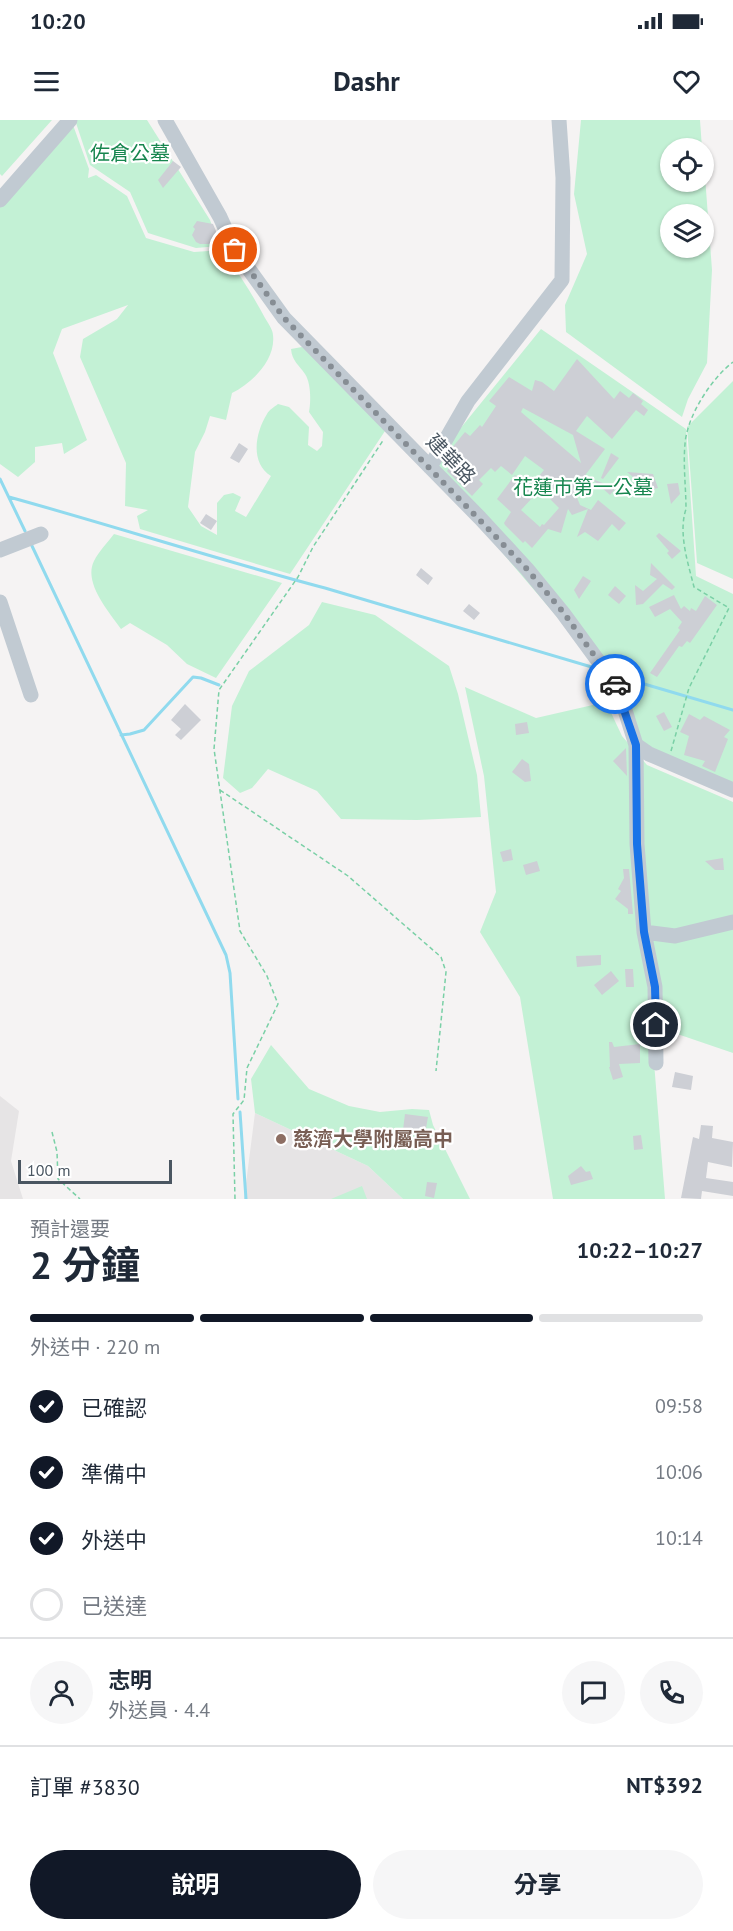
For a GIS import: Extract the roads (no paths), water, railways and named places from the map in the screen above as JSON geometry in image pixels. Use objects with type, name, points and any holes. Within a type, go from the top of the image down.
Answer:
[{"type":"street","points":[[0,200],[70,120]]},
{"type":"street","name":"建華路","points":[[165,120],[220,217],[235,250],[284,318],[527,569],[563,612],[618,688],[636,745],[637,844],[644,932],[655,987],[656,1063]]},
{"type":"street","points":[[430,467],[468,401],[562,280],[563,178],[559,120]]},
{"type":"street","points":[[0,550],[41,534]]},
{"type":"street","points":[[0,602],[31,695]]},
{"type":"street","points":[[636,745],[668,763],[733,790]]},
{"type":"street","points":[[644,932],[675,936],[733,922]]},
{"type":"waterway","points":[[0,479],[25,531]]},
{"type":"waterway","points":[[9,497],[595,668]]},
{"type":"waterway","points":[[32,546],[226,955],[230,973],[238,1099]]},
{"type":"waterway","points":[[617,676],[733,710]]},
{"type":"waterway","points":[[121,735],[144,730],[193,677],[219,685]]},
{"type":"waterway","points":[[240,1112],[246,1199]]},
{"type":"place","name":"慈濟大學附屬高中","points":[[281,1139]]},
{"type":"park label","name":"佐倉公墓","points":[[130,153]]},
{"type":"park label","name":"花蓮市第一公墓","points":[[583,487]]}]
